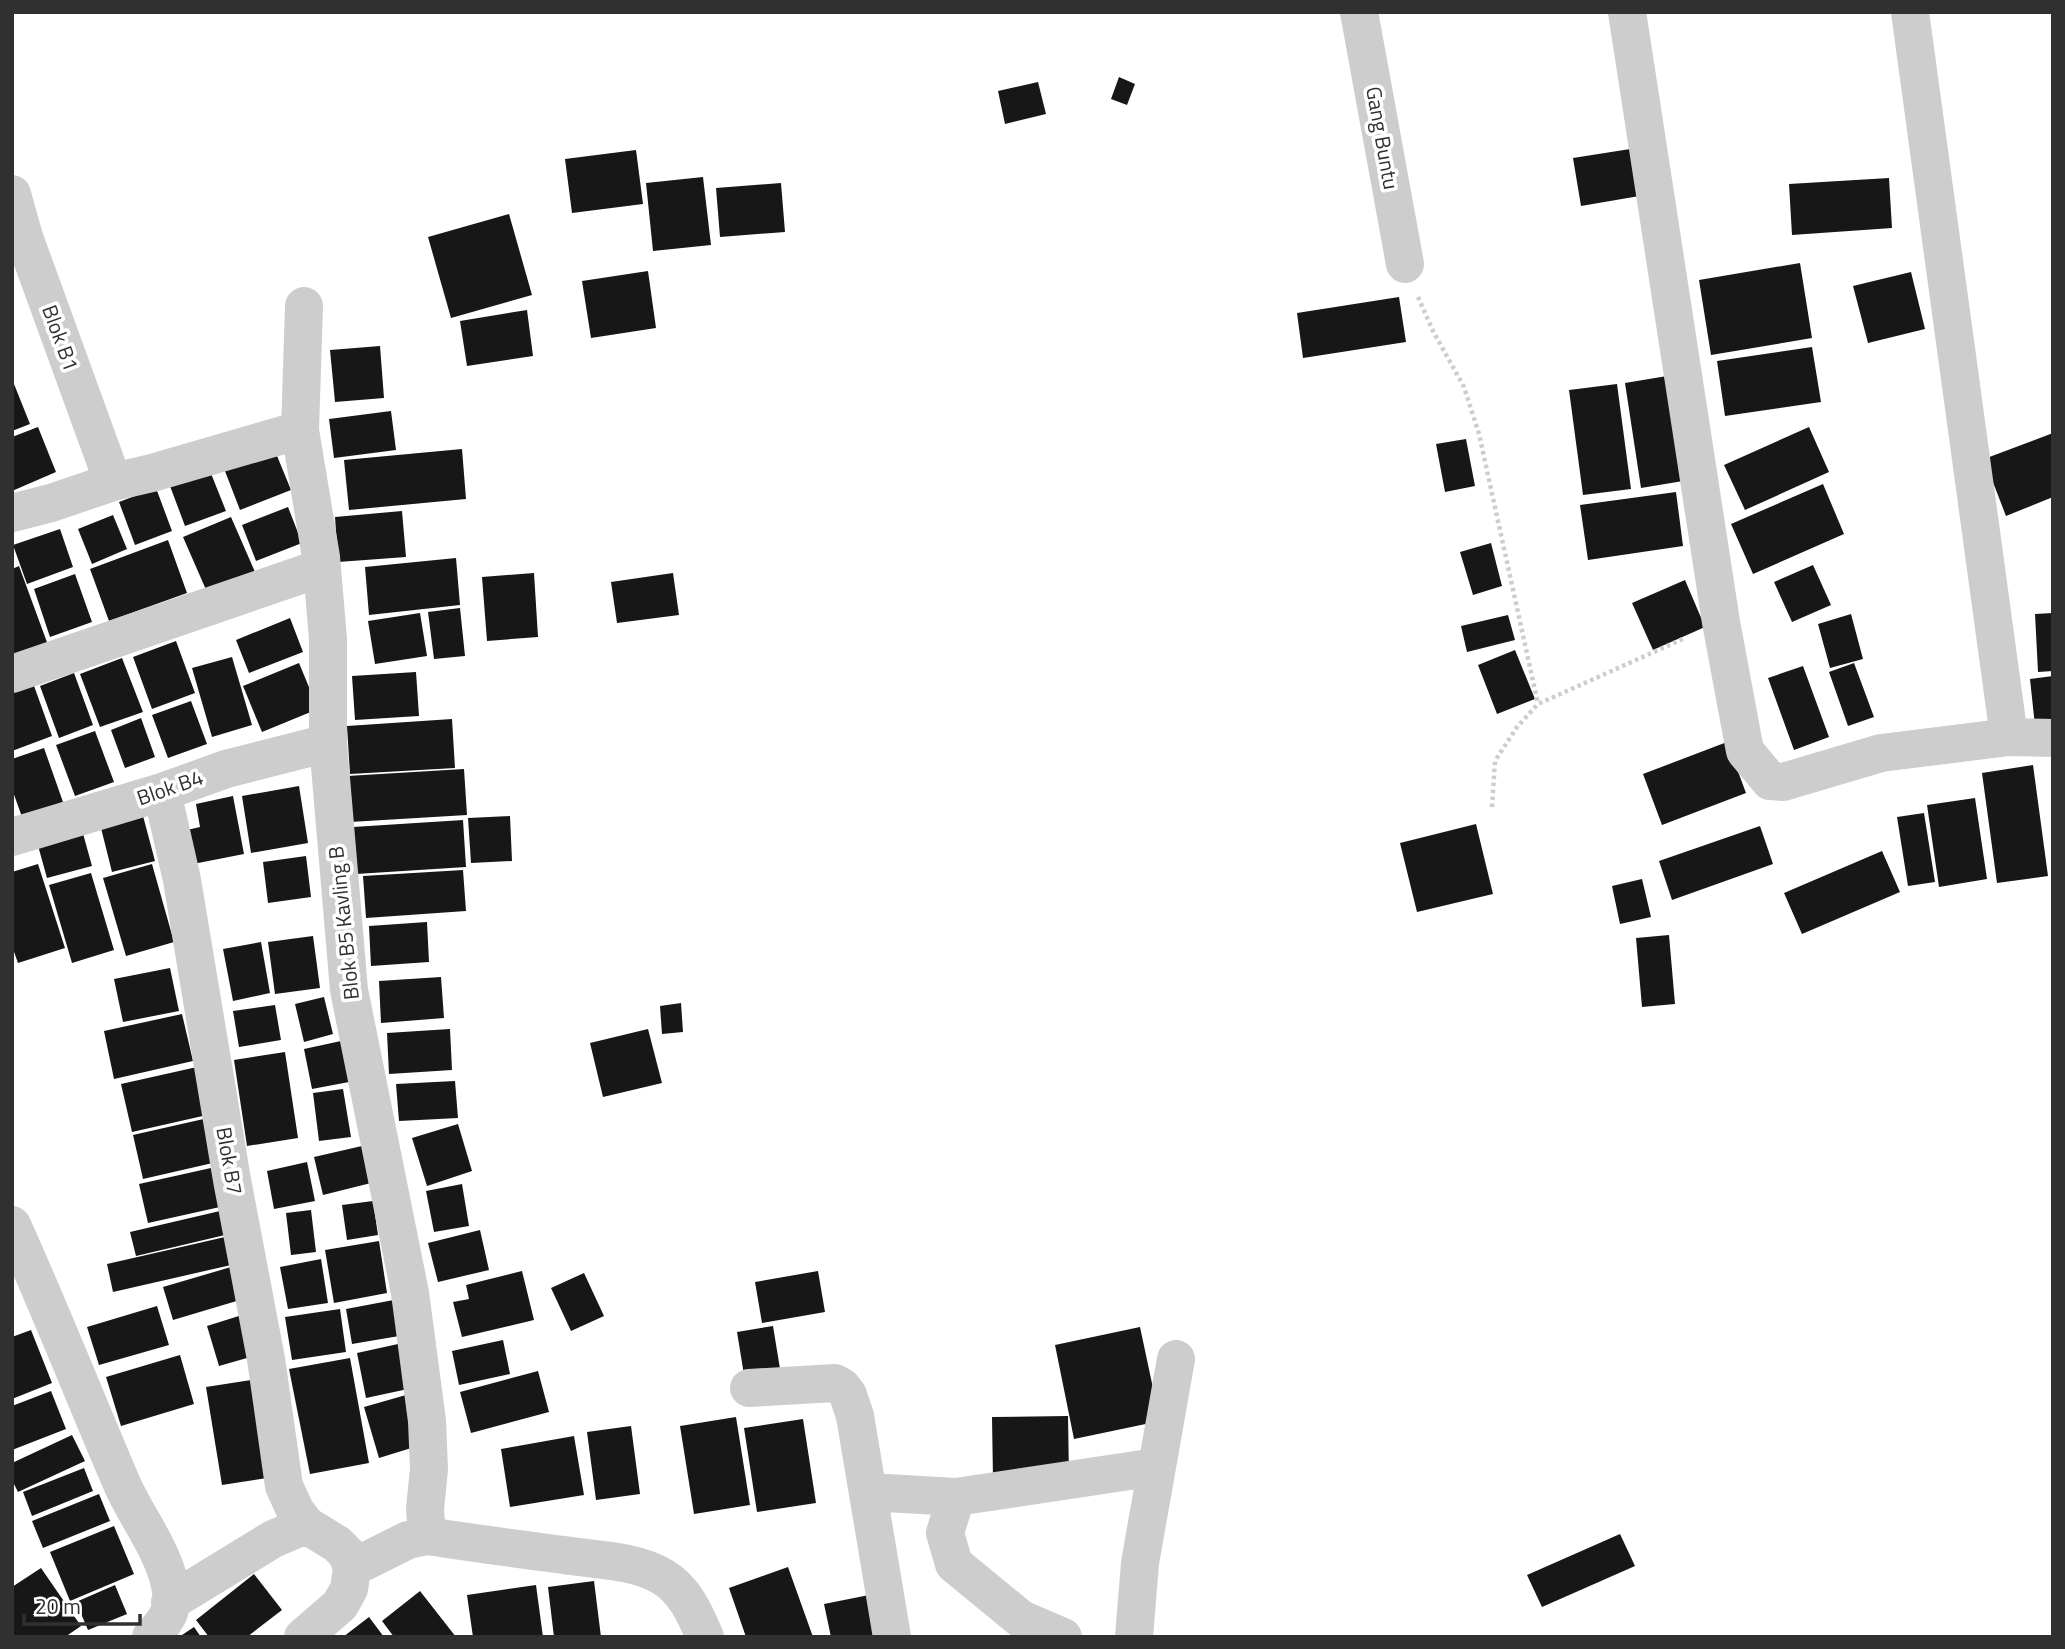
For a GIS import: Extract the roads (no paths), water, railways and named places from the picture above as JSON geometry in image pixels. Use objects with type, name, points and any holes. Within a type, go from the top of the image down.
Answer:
[{"type":"street","name":"Gang Buntu","points":[[1359,12],[1405,264]]},
{"type":"street","points":[[1627,12],[1721,622],[1745,751],[1770,781],[1783,782],[1881,753],[2010,737],[2053,738]]},
{"type":"street","points":[[1910,12],[2010,737]]},
{"type":"street","name":"Blok B1","points":[[12,194],[23,237],[113,482]]},
{"type":"street","name":"Blok B5 Kavling B","points":[[304,306],[300,430],[321,557],[328,639],[328,743],[349,990],[408,1281],[427,1421],[427,1536]]},
{"type":"street","points":[[12,513],[300,430]]},
{"type":"street","points":[[12,674],[321,568]]},
{"type":"street","name":"Blok B4","points":[[12,837],[162,792],[226,769],[328,743]]},
{"type":"street","name":"Blok B7","points":[[162,792],[182,880],[232,1180],[266,1359],[284,1486],[295,1510],[306,1525]]},
{"type":"street","points":[[12,1225],[124,1487],[156,1548],[170,1587],[170,1613],[166,1622],[151,1637]]},
{"type":"street","points":[[1134,1637],[1140,1563],[1176,1359]]},
{"type":"street","points":[[749,1388],[835,1383],[848,1395],[855,1416],[869,1492],[892,1637]]},
{"type":"street","points":[[869,1492],[956,1497],[1156,1467]]},
{"type":"street","points":[[956,1497],[945,1533],[954,1564],[1021,1619],[1063,1637]]},
{"type":"street","points":[[170,1601],[273,1539],[306,1525],[347,1553],[352,1568],[349,1589],[340,1605],[303,1637]]},
{"type":"street","points":[[352,1568],[408,1540],[427,1536],[606,1561],[645,1569],[664,1577],[681,1592],[694,1611],[705,1637]]}]
